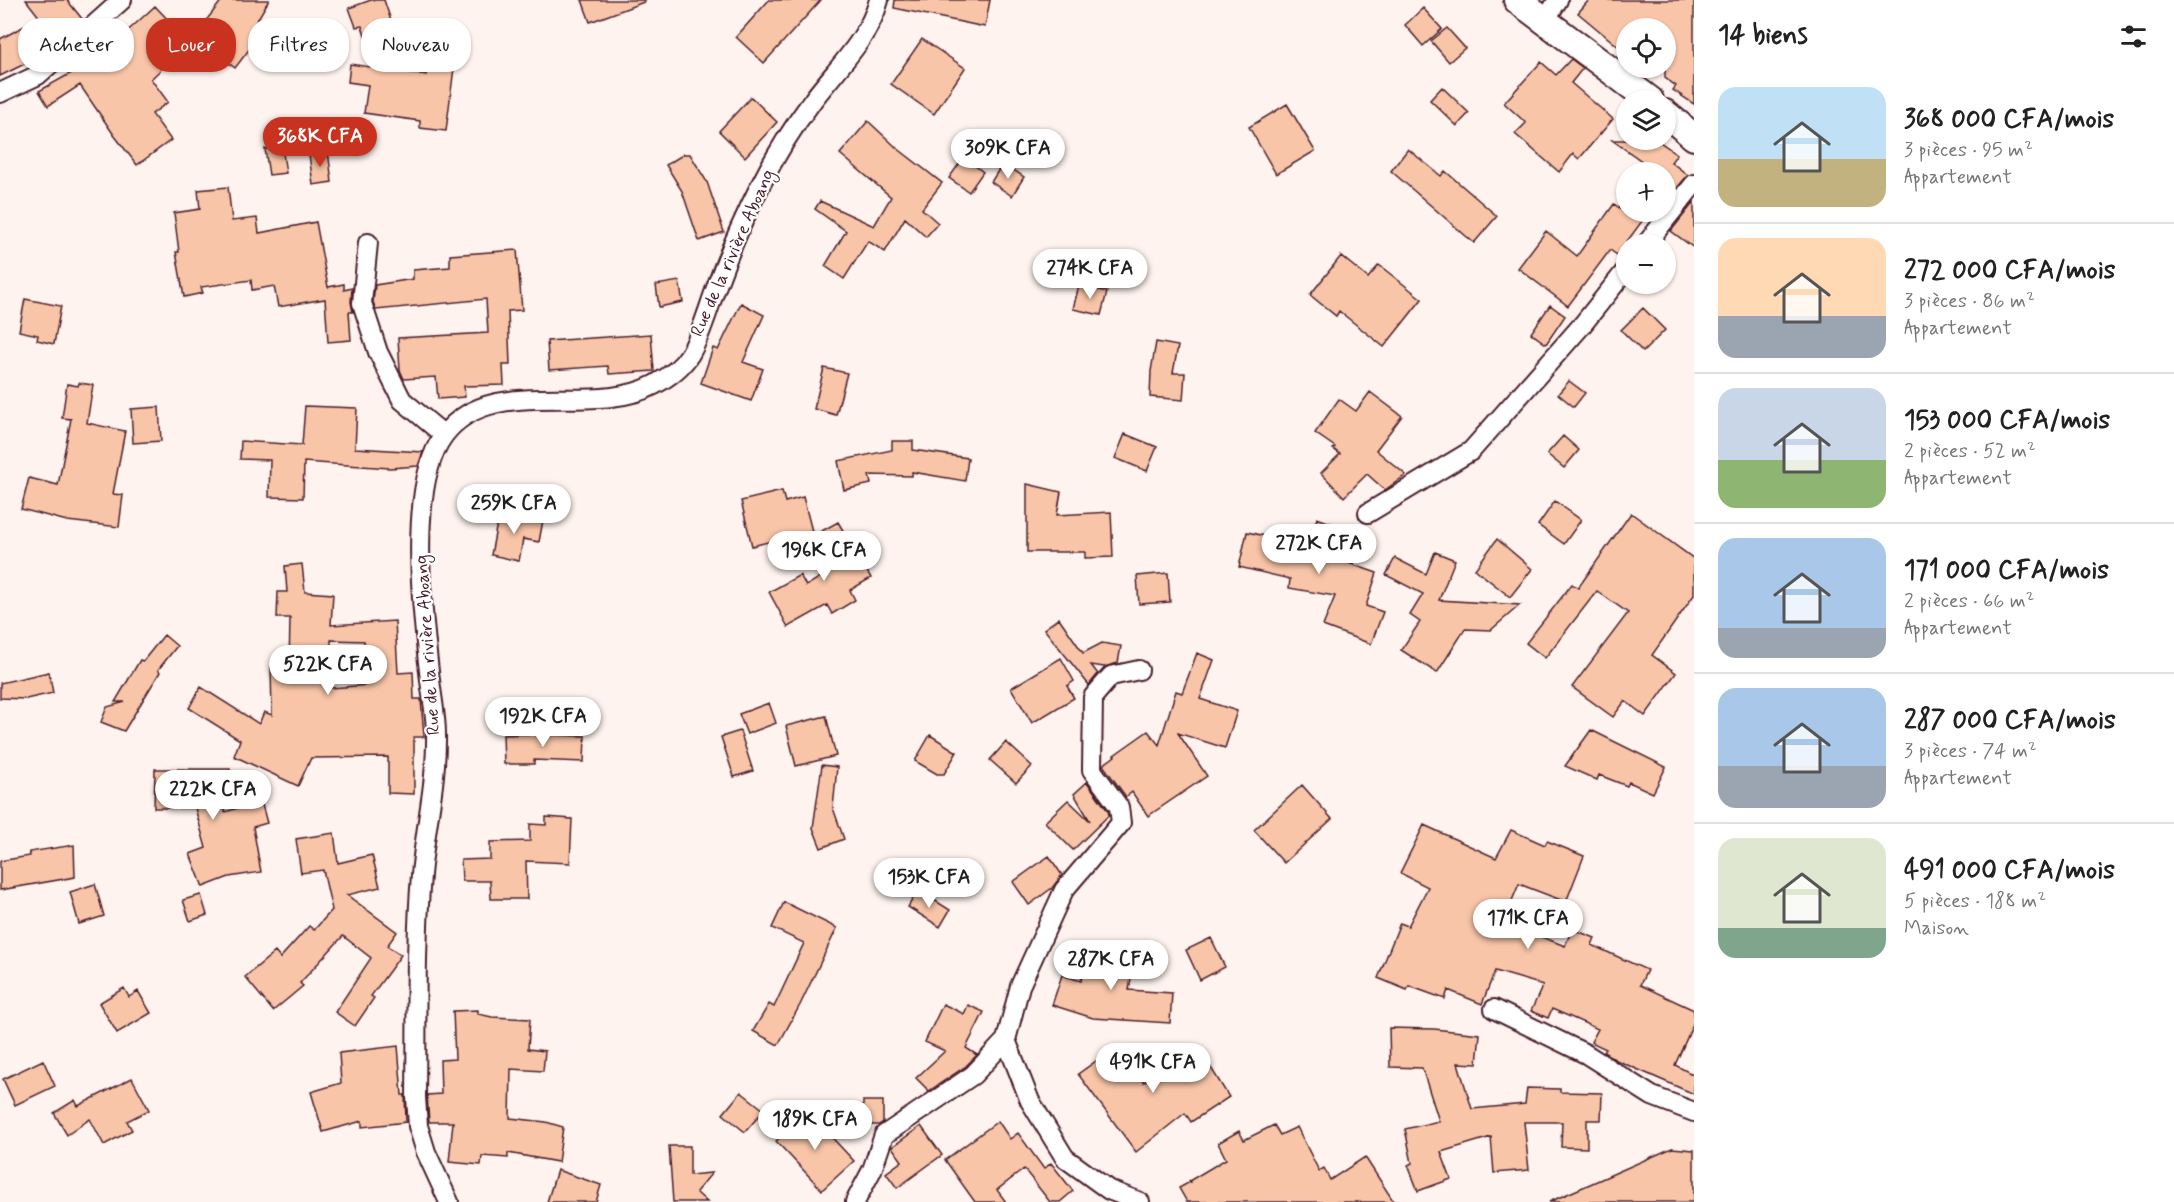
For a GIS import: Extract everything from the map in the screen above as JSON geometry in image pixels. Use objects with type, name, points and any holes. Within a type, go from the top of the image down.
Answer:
[{"type":"street","points":[[0,93],[38,75],[122,0]]},
{"type":"street","name":"Rue de la rivière Aboang","points":[[449,1202],[426,1152],[418,1126],[416,1097],[421,876],[436,734],[424,618],[421,559],[422,506],[433,457],[444,435],[463,417],[486,406],[522,400],[626,395],[653,386],[689,356],[722,271],[760,186],[796,124],[868,27],[879,0]]},
{"type":"street","points":[[1517,0],[1636,90]]},
{"type":"street","points":[[1544,22],[1558,0]]},
{"type":"street","points":[[1676,122],[1694,137]]},
{"type":"street","points":[[1654,234],[1694,184]]},
{"type":"street","points":[[368,243],[362,303],[378,352],[402,400],[444,435]]},
{"type":"street","points":[[1368,513],[1471,451],[1583,324],[1616,283]]},
{"type":"street","points":[[855,1202],[872,1170],[884,1135],[973,1075],[1006,1040],[1020,986],[1064,890],[1121,824],[1119,807],[1092,770],[1093,696],[1111,676],[1139,670]]},
{"type":"street","points":[[1494,1009],[1586,1054],[1652,1096],[1694,1112]]},
{"type":"street","points":[[1006,1040],[1030,1101],[1065,1158],[1109,1190],[1140,1202]]},
{"type":"building","points":[[26,0],[67,0],[81,18],[40,18]]},
{"type":"building","points":[[222,0],[269,0],[258,18],[248,18],[248,51],[236,67],[236,18],[208,18]]},
{"type":"building","points":[[371,0],[384,0],[390,18],[361,18],[361,26],[356,27],[349,8]]},
{"type":"building","points":[[582,0],[644,0],[644,2],[590,22]]},
{"type":"building","points":[[769,0],[821,0],[764,63],[736,37]]},
{"type":"building","points":[[895,0],[990,0],[985,27],[894,8]]},
{"type":"building","points":[[1589,0],[1694,0],[1694,104],[1673,90],[1676,86],[1665,78],[1676,78],[1676,18],[1616,18],[1616,45],[1578,13]]},
{"type":"building","points":[[155,6],[166,18],[146,18],[146,72],[158,72],[151,79],[168,102],[152,114],[171,140],[137,165],[80,85],[48,106],[39,91],[73,72],[134,72],[134,25]]},
{"type":"building","points":[[1423,8],[1442,29],[1423,46],[1405,25]]},
{"type":"building","points":[[1447,28],[1465,48],[1449,62],[1431,41]]},
{"type":"building","points":[[18,30],[18,67],[0,76],[0,39]]},
{"type":"building","points":[[922,39],[965,68],[934,114],[891,84]]},
{"type":"building","points":[[1571,59],[1583,68],[1571,83],[1613,119],[1579,159],[1573,154],[1559,172],[1515,134],[1526,123],[1504,103],[1541,62],[1556,75]]},
{"type":"building","points":[[350,64],[361,66],[361,72],[405,72],[426,75],[426,72],[453,72],[446,131],[420,128],[420,121],[364,113],[368,85],[348,82]]},
{"type":"building","points":[[1442,87],[1469,113],[1457,126],[1430,100]]},
{"type":"building","points":[[751,97],[777,122],[745,157],[719,131]]},
{"type":"building","points":[[1287,104],[1315,151],[1276,174],[1249,127]]},
{"type":"building","points":[[868,121],[897,148],[942,183],[922,209],[938,223],[926,237],[905,218],[885,252],[868,241],[844,279],[825,266],[846,231],[815,209],[820,201],[874,226],[891,197],[840,154]]},
{"type":"building","points":[[282,147],[286,173],[269,175],[265,149]]},
{"type":"building","points":[[1408,149],[1441,176],[1445,171],[1497,216],[1474,243],[1391,171]]},
{"type":"building","points":[[1626,150],[1671,150],[1677,154],[1671,162],[1643,162]]},
{"type":"building","points":[[328,151],[332,182],[313,185],[309,154]]},
{"type":"building","points":[[684,154],[690,154],[707,182],[724,232],[699,241],[682,191],[666,165]]},
{"type":"building","points":[[964,157],[983,172],[969,192],[949,178]]},
{"type":"building","points":[[1003,163],[1024,177],[1012,196],[991,182]]},
{"type":"building","points":[[1676,166],[1688,175],[1676,189]]},
{"type":"building","points":[[228,187],[232,221],[257,218],[259,233],[316,222],[328,287],[344,284],[344,290],[352,288],[353,312],[349,312],[351,340],[328,342],[325,299],[278,307],[274,286],[252,290],[251,280],[201,287],[203,293],[184,297],[176,252],[179,252],[174,213],[200,209],[198,190]]},
{"type":"building","points":[[1694,202],[1694,248],[1671,231]]},
{"type":"building","points":[[1614,204],[1616,205],[1616,222],[1641,222],[1632,234],[1616,234],[1616,254],[1610,250],[1568,306],[1518,268],[1546,231],[1577,256]]},
{"type":"building","points":[[517,250],[522,310],[508,311],[510,365],[503,365],[504,385],[464,386],[465,397],[438,399],[436,377],[404,379],[400,370],[398,338],[488,333],[486,299],[376,310],[373,302],[375,285],[413,279],[413,270],[450,267],[450,255]]},
{"type":"building","points":[[1341,256],[1368,278],[1379,265],[1422,299],[1384,347],[1339,311],[1336,316],[1310,295]]},
{"type":"building","points":[[679,281],[683,302],[659,307],[656,285]]},
{"type":"building","points":[[1079,285],[1107,292],[1101,315],[1073,309]]},
{"type":"building","points":[[25,299],[61,306],[54,344],[37,340],[38,335],[19,331]]},
{"type":"building","points":[[741,303],[764,315],[743,362],[763,369],[751,401],[701,383],[713,348],[718,350]]},
{"type":"building","points":[[1550,305],[1565,316],[1546,344],[1531,333]]},
{"type":"building","points":[[1643,308],[1665,330],[1643,352],[1621,330]]},
{"type":"building","points":[[651,334],[654,371],[609,374],[608,366],[549,370],[547,341]]},
{"type":"building","points":[[1156,342],[1178,346],[1173,373],[1185,373],[1183,400],[1150,397],[1151,371]]},
{"type":"building","points":[[824,368],[847,373],[836,415],[814,409]]},
{"type":"building","points":[[1569,381],[1585,393],[1574,407],[1558,394]]},
{"type":"building","points":[[79,383],[93,385],[87,423],[125,431],[113,494],[123,495],[119,527],[67,521],[21,509],[29,478],[58,485],[71,419],[62,418],[67,384],[78,386]]},
{"type":"building","points":[[1370,392],[1402,416],[1376,450],[1406,475],[1385,490],[1367,474],[1344,497],[1321,473],[1340,454],[1333,449],[1335,447],[1315,433],[1339,399],[1356,411]]},
{"type":"building","points":[[305,406],[357,408],[355,448],[423,452],[418,466],[390,468],[304,462],[303,498],[269,497],[270,460],[240,459],[241,441],[302,445]]},
{"type":"building","points":[[159,407],[161,441],[133,443],[131,409]]},
{"type":"building","points":[[1125,434],[1157,447],[1147,471],[1115,458]]},
{"type":"building","points":[[1563,436],[1579,450],[1564,468],[1547,454]]},
{"type":"building","points":[[892,441],[913,441],[913,450],[968,458],[965,481],[912,472],[912,476],[869,475],[871,484],[844,490],[838,461],[892,450]]},
{"type":"building","points":[[1027,484],[1061,492],[1057,515],[1111,512],[1113,557],[1085,558],[1085,552],[1027,552]]},
{"type":"building","points":[[782,491],[785,502],[803,497],[812,531],[752,546],[741,501]]},
{"type":"building","points":[[1555,501],[1581,520],[1564,544],[1538,525]]},
{"type":"building","points":[[499,512],[543,520],[539,542],[523,539],[519,561],[491,555]]},
{"type":"building","points":[[1631,513],[1694,559],[1694,595],[1652,655],[1676,673],[1645,716],[1625,701],[1613,717],[1572,687],[1628,613],[1597,591],[1545,658],[1526,643],[1572,584],[1578,588]]},
{"type":"building","points":[[1317,518],[1344,528],[1334,558],[1377,573],[1366,606],[1383,612],[1371,644],[1323,626],[1335,596],[1289,588],[1290,579],[1239,567],[1247,532],[1287,541],[1288,531],[1312,533]]},
{"type":"building","points":[[838,522],[871,578],[850,590],[855,600],[832,614],[827,605],[788,627],[769,592],[800,575],[806,586],[837,567],[818,533]]},
{"type":"building","points":[[1497,539],[1532,569],[1510,597],[1475,569]]},
{"type":"building","points":[[1435,552],[1455,560],[1439,600],[1520,605],[1491,630],[1465,629],[1437,673],[1401,650],[1420,622],[1410,615],[1423,594],[1386,575],[1395,558],[1426,574]]},
{"type":"building","points":[[302,564],[305,592],[333,594],[331,625],[395,621],[398,673],[413,672],[414,699],[421,699],[424,737],[414,737],[414,794],[388,793],[388,757],[311,758],[298,786],[234,756],[240,740],[189,708],[201,687],[259,724],[264,712],[272,715],[271,667],[289,667],[290,618],[277,618],[278,592],[287,592],[285,566]],"holes":[[[331,640],[364,641],[367,685],[331,688]]]},
{"type":"building","points":[[1168,573],[1170,602],[1139,604],[1137,576]]},
{"type":"building","points":[[1059,618],[1083,653],[1102,643],[1121,646],[1118,663],[1104,667],[1091,665],[1098,674],[1089,685],[1044,629]]},
{"type":"building","points":[[164,635],[177,646],[158,670],[160,672],[124,731],[101,722],[107,707],[125,702],[115,702],[140,660],[143,661]]},
{"type":"building","points":[[1197,653],[1214,660],[1200,699],[1237,711],[1225,748],[1178,733],[1207,776],[1148,816],[1132,792],[1126,797],[1103,765],[1148,731],[1159,745],[1176,691],[1182,693]]},
{"type":"building","points":[[1061,658],[1074,681],[1067,686],[1074,698],[1032,723],[1011,688]]},
{"type":"building","points":[[49,672],[53,693],[26,699],[0,698],[0,683]]},
{"type":"building","points":[[769,703],[776,723],[747,734],[739,714]]},
{"type":"building","points":[[826,716],[836,756],[796,766],[786,726]]},
{"type":"building","points":[[1591,730],[1666,767],[1653,793],[1629,782],[1627,786],[1599,775],[1597,780],[1565,766]]},
{"type":"building","points":[[740,731],[753,771],[734,777],[721,737]]},
{"type":"building","points":[[503,735],[585,736],[584,762],[534,760],[534,764],[504,764]]},
{"type":"building","points":[[930,735],[957,752],[944,774],[937,774],[915,761]]},
{"type":"building","points":[[1006,742],[1032,766],[1016,783],[990,760]]},
{"type":"building","points":[[822,765],[837,767],[833,808],[844,839],[821,848],[813,828]]},
{"type":"building","points":[[155,769],[230,769],[225,812],[261,801],[267,823],[253,827],[261,872],[229,877],[203,887],[190,854],[206,848],[195,808],[154,808]]},
{"type":"building","points":[[1087,782],[1109,815],[1073,850],[1045,822],[1068,800],[1090,821],[1074,794]]},
{"type":"building","points":[[1302,785],[1332,819],[1284,863],[1254,830]]},
{"type":"building","points":[[546,817],[572,819],[570,863],[526,861],[527,899],[491,899],[490,881],[462,881],[461,860],[490,859],[490,842],[530,841],[530,824],[546,825]]},
{"type":"building","points":[[1424,825],[1496,858],[1511,830],[1545,845],[1547,841],[1584,856],[1566,902],[1519,884],[1503,922],[1565,946],[1572,929],[1595,938],[1592,945],[1647,970],[1640,985],[1694,1010],[1694,1022],[1675,1065],[1694,1075],[1694,1094],[1616,1060],[1604,1052],[1606,1049],[1591,1042],[1598,1029],[1552,1009],[1548,1018],[1531,1011],[1543,985],[1495,971],[1482,1004],[1448,990],[1445,999],[1409,986],[1407,990],[1378,978],[1400,923],[1408,926],[1428,887],[1400,873]]},
{"type":"building","points":[[334,833],[338,863],[372,855],[380,887],[347,895],[397,932],[387,946],[401,955],[371,996],[374,998],[355,1026],[335,1012],[371,958],[343,936],[300,983],[303,986],[273,1011],[245,977],[275,952],[280,958],[309,926],[314,930],[332,910],[323,870],[301,873],[296,839]]},
{"type":"building","points":[[74,845],[75,877],[0,890],[0,861],[30,856],[29,852]]},
{"type":"building","points":[[1049,856],[1062,875],[1052,888],[1029,905],[1013,882]]},
{"type":"building","points":[[95,884],[104,916],[79,924],[70,892]]},
{"type":"building","points":[[918,890],[950,910],[940,927],[908,907]]},
{"type":"building","points":[[201,895],[207,915],[190,921],[183,900]]},
{"type":"building","points":[[784,902],[837,928],[778,1045],[753,1031],[769,1004],[774,1007],[804,943],[772,928]]},
{"type":"building","points":[[1211,938],[1225,967],[1200,980],[1186,950]]},
{"type":"building","points":[[1087,947],[1135,955],[1129,990],[1172,993],[1170,1023],[1093,1018],[1052,1005],[1062,975],[1081,981]]},
{"type":"building","points":[[124,988],[129,997],[138,991],[151,1013],[117,1033],[99,1003]]},
{"type":"building","points":[[943,1004],[964,1014],[968,1005],[984,1012],[966,1048],[977,1055],[966,1066],[929,1091],[916,1078],[945,1051],[925,1042]]},
{"type":"building","points":[[478,1010],[478,1014],[492,1017],[530,1019],[528,1049],[545,1051],[543,1071],[511,1069],[510,1118],[546,1122],[563,1127],[558,1162],[508,1153],[508,1158],[482,1156],[481,1165],[449,1162],[453,1122],[429,1122],[427,1095],[441,1094],[440,1060],[455,1059],[453,1011]]},
{"type":"building","points":[[1389,1028],[1434,1029],[1480,1034],[1477,1064],[1458,1063],[1472,1109],[1525,1104],[1527,1088],[1602,1093],[1601,1120],[1587,1120],[1587,1148],[1561,1147],[1562,1122],[1524,1122],[1529,1170],[1494,1173],[1491,1137],[1441,1152],[1451,1179],[1418,1191],[1408,1165],[1412,1163],[1405,1129],[1439,1121],[1422,1068],[1390,1067]]},
{"type":"building","points":[[398,1046],[402,1095],[405,1095],[406,1122],[362,1127],[362,1121],[323,1132],[311,1092],[341,1083],[339,1053]]},
{"type":"building","points":[[1117,1046],[1144,1082],[1193,1050],[1200,1050],[1229,1097],[1191,1122],[1185,1113],[1136,1152],[1078,1074]]},
{"type":"building","points":[[43,1060],[55,1086],[15,1105],[3,1079]]},
{"type":"building","points":[[132,1078],[149,1110],[127,1121],[132,1130],[104,1145],[90,1119],[67,1135],[54,1113],[75,1100],[78,1106]]},
{"type":"building","points":[[741,1092],[764,1110],[745,1132],[723,1114]]},
{"type":"building","points":[[863,1101],[883,1101],[883,1122],[879,1125],[863,1125]]},
{"type":"building","points":[[808,1112],[854,1161],[822,1190],[776,1141]]},
{"type":"building","points":[[998,1121],[1010,1139],[1018,1133],[1044,1169],[1051,1163],[1073,1191],[1060,1202],[1050,1202],[1024,1169],[997,1190],[1006,1202],[975,1202],[945,1160]]},
{"type":"building","points":[[1274,1125],[1280,1135],[1297,1127],[1319,1171],[1324,1168],[1330,1180],[1365,1157],[1394,1202],[1187,1202],[1179,1188],[1226,1159],[1218,1143],[1239,1131],[1244,1140]]},
{"type":"building","points":[[921,1126],[942,1155],[897,1188],[886,1173],[902,1161],[892,1147]]},
{"type":"building","points":[[669,1146],[690,1146],[690,1175],[712,1173],[696,1192],[707,1202],[673,1202]]},
{"type":"building","points":[[1672,1148],[1694,1150],[1694,1202],[1549,1202]]},
{"type":"building","points":[[557,1170],[601,1185],[596,1202],[547,1202]]}]
